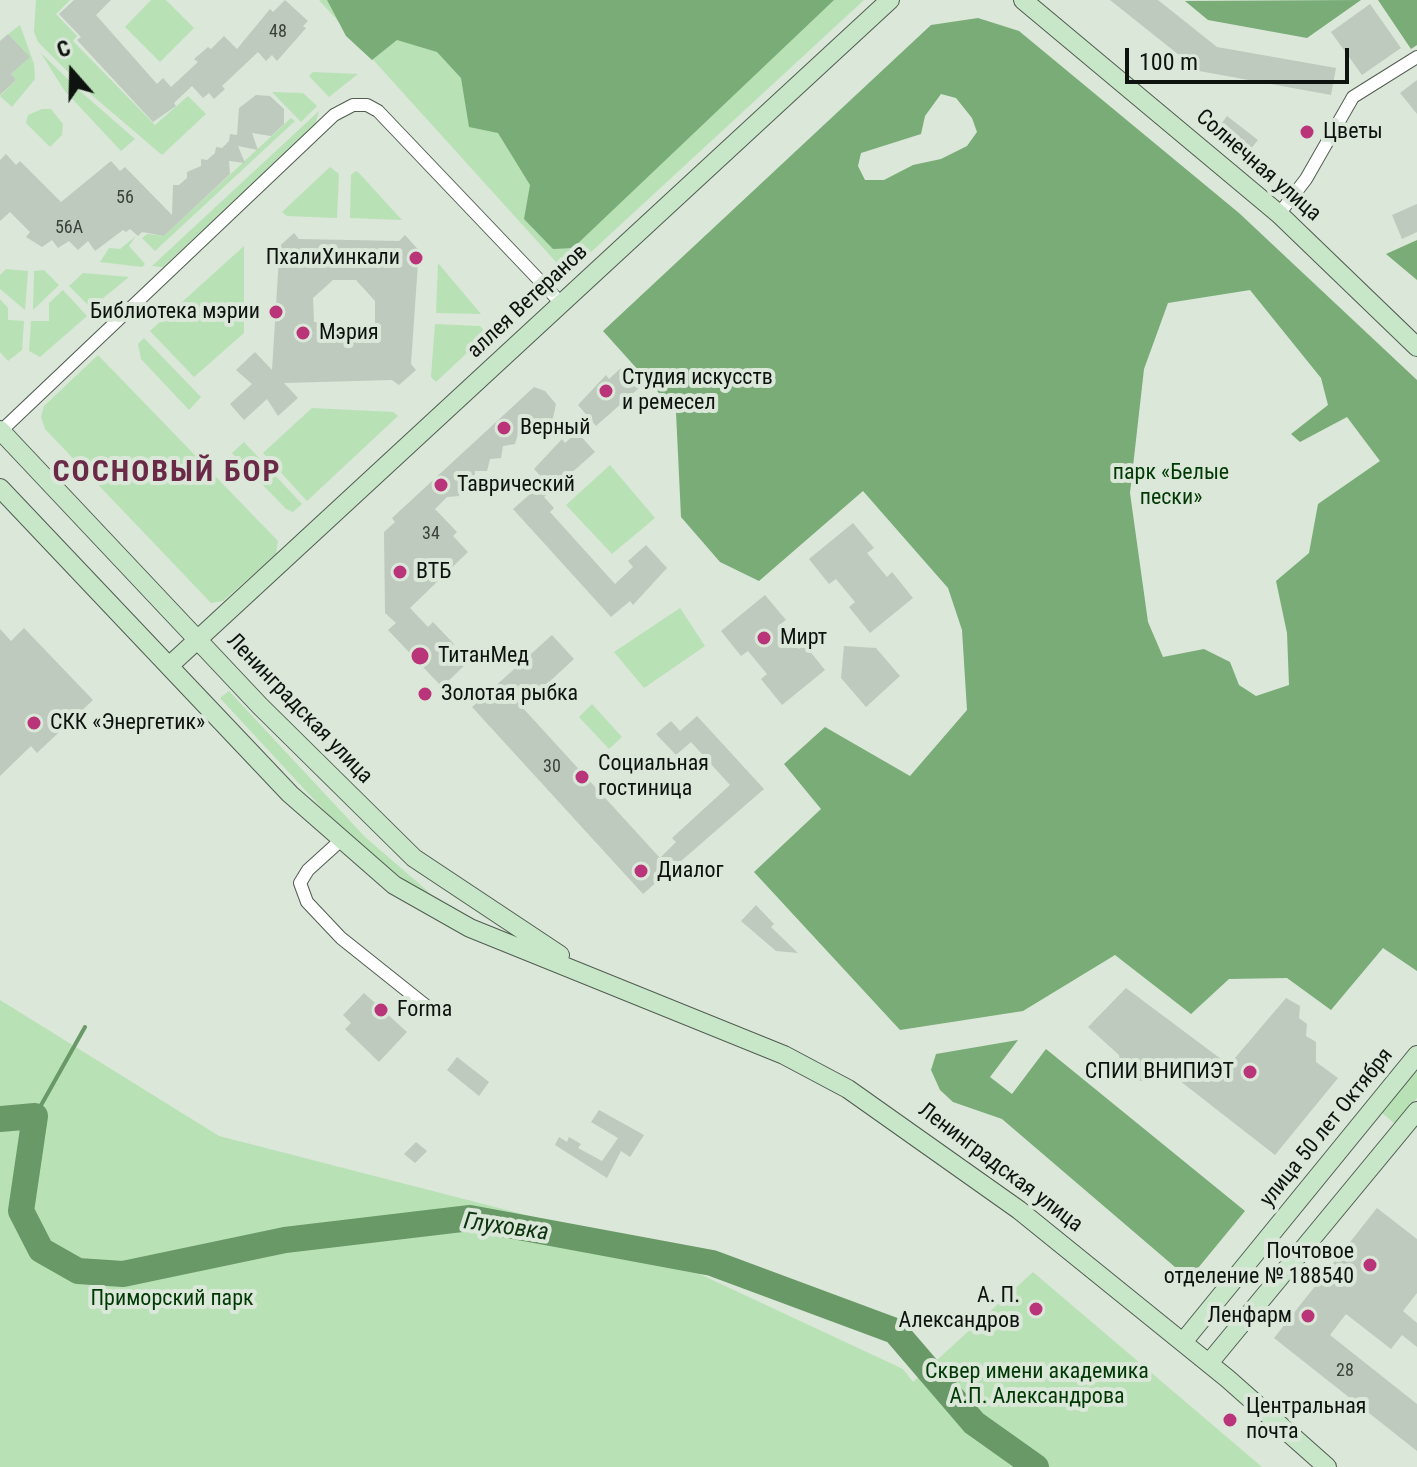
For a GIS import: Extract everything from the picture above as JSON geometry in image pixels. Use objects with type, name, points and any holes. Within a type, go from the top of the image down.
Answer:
[{"type":"main road","name":"аллея Ветеранов","points":[[169,666],[890,0]]},
{"type":"main road","name":"Солнечная улица","points":[[1023,0],[1279,214],[1417,347]]},
{"type":"main road","name":"Ленинградская улица","points":[[0,431],[318,765],[414,858],[599,980]]},
{"type":"main road","name":"Ленинградская улица","points":[[0,488],[270,774],[340,841],[394,885],[470,928],[784,1055],[848,1089],[1008,1201],[1209,1363],[1327,1467]]},
{"type":"main road","points":[[470,928],[482,919],[482,905]]},
{"type":"main road","name":"улица 50 лет Октября","points":[[1183,1342],[1417,1055]]},
{"type":"main road","points":[[1209,1363],[1417,1111]]},
{"type":"street","points":[[1279,214],[1306,179],[1353,97],[1417,57]]},
{"type":"street","points":[[0,431],[334,115],[353,105],[367,105],[378,111],[561,303]]},
{"type":"street","points":[[340,841],[308,870],[300,883],[307,902],[341,938],[430,1009]]},
{"type":"green space","points":[[36,0],[70,0],[56,14],[77,36],[73,41],[155,125],[188,96],[206,114],[162,155],[87,91],[38,42],[34,32]]},
{"type":"green space","points":[[151,0],[166,0],[194,28],[160,62],[125,27]]},
{"type":"green space","points":[[319,0],[864,0],[578,264],[557,263]]},
{"type":"green space","points":[[327,0],[834,0],[573,248],[553,249],[524,219],[530,185],[498,133],[469,127],[461,78],[437,52],[397,40],[372,60],[346,36]]},
{"type":"green space","points":[[1361,0],[1307,38],[1208,20],[1185,1]]},
{"type":"green space","points":[[1378,0],[1417,0],[1417,45],[1411,49]]},
{"type":"green space","name":"парк «Белые пески»","points":[[978,18],[1019,31],[1239,213],[1417,380],[1417,971],[1383,948],[1331,1010],[1287,978],[1229,979],[1191,1014],[1115,955],[1023,1011],[900,1030],[754,872],[821,809],[784,764],[825,727],[910,776],[967,710],[962,630],[948,588],[863,491],[759,581],[720,562],[681,517],[676,412],[603,331],[931,25]],"holes":[[[941,94],[956,98],[972,118],[977,132],[967,146],[941,159],[913,165],[884,180],[865,180],[858,166],[861,153],[921,134],[925,116]],[[1250,290],[1321,378],[1328,405],[1291,434],[1300,442],[1347,417],[1380,461],[1318,504],[1309,553],[1276,581],[1287,633],[1289,685],[1256,696],[1239,685],[1230,662],[1204,649],[1163,657],[1148,622],[1130,493],[1144,369],[1168,303]]]},
{"type":"green space","points":[[20,25],[34,64],[35,79],[12,107],[0,96],[16,80],[11,74],[29,57],[8,34]]},
{"type":"green space","points":[[41,53],[135,139],[121,151],[64,90]]},
{"type":"green space","points":[[313,72],[358,74],[329,97],[309,76]]},
{"type":"green space","points":[[272,92],[303,93],[317,106],[301,122]]},
{"type":"green space","points":[[51,109],[63,124],[62,135],[50,147],[26,123],[28,115]]},
{"type":"green space","points":[[319,111],[315,125],[163,267],[152,266]]},
{"type":"green space","points":[[291,118],[295,121],[155,251],[142,238],[147,234],[164,236]]},
{"type":"green space","points":[[330,167],[339,174],[337,218],[287,216],[282,212]]},
{"type":"green space","points":[[356,171],[402,220],[350,218],[351,175]]},
{"type":"green space","points":[[136,236],[129,246],[145,264],[142,267],[100,262],[109,248],[120,249]]},
{"type":"green space","points":[[1417,240],[1417,280],[1386,254]]},
{"type":"green space","points":[[244,246],[244,333],[194,377],[150,331]]},
{"type":"green space","points":[[438,263],[481,314],[436,313]]},
{"type":"green space","points":[[6,269],[28,271],[25,310],[0,289],[0,275]]},
{"type":"green space","points":[[44,270],[59,285],[33,310],[34,271]]},
{"type":"green space","points":[[83,273],[129,277],[91,308],[69,286]]},
{"type":"green space","points":[[63,290],[87,316],[40,357],[29,351],[31,321],[49,321],[49,303]]},
{"type":"green space","points":[[0,299],[8,308],[8,320],[24,321],[22,350],[8,361],[0,352]]},
{"type":"green space","points":[[435,324],[480,326],[487,334],[436,382],[431,377]]},
{"type":"green space","points":[[144,338],[201,397],[189,410],[141,359],[138,344]]},
{"type":"green space","points":[[98,355],[278,541],[276,554],[223,601],[211,603],[45,429],[41,417],[44,406]]},
{"type":"green space","points":[[312,408],[393,412],[398,416],[307,501],[263,453]]},
{"type":"green space","points":[[244,442],[302,504],[293,512],[286,509],[232,453]]},
{"type":"green space","points":[[610,465],[655,518],[612,554],[566,505]]},
{"type":"green space","points":[[680,608],[705,646],[644,688],[614,652]]},
{"type":"green space","points":[[229,691],[365,837],[431,894],[470,918],[429,898],[355,844],[220,698]]},
{"type":"green space","points":[[592,704],[622,737],[609,749],[579,717]]},
{"type":"green space","name":"Приморский парк","points":[[0,1000],[219,1136],[631,1242],[903,1369],[913,1382],[1033,1272],[1262,1467],[0,1467]]},
{"type":"green space","points":[[1018,1040],[990,1077],[1012,1094],[1046,1049],[1245,1211],[1189,1279],[1002,1119],[953,1102],[940,1090],[931,1070],[936,1054]]},
{"type":"green space","points":[[1417,1068],[1417,1098],[1395,1124],[1381,1112]]},
{"type":"building","points":[[74,0],[111,0],[96,15],[157,84],[163,78],[171,87],[198,62],[194,59],[208,47],[211,49],[224,36],[237,49],[270,9],[273,12],[285,0],[308,21],[303,26],[306,28],[277,61],[272,55],[266,61],[258,52],[222,86],[225,89],[214,99],[209,93],[203,98],[192,86],[174,103],[176,106],[153,122],[77,40],[81,37],[59,14]]},
{"type":"building","points":[[1110,0],[1158,0],[1217,47],[1336,68],[1331,95],[1199,71]]},
{"type":"building","points":[[1370,4],[1401,48],[1362,75],[1331,32]]},
{"type":"building","points":[[8,34],[30,57],[11,74],[16,80],[0,95],[0,41]]},
{"type":"building","points":[[1417,80],[1417,114],[1400,93]]},
{"type":"building","points":[[256,95],[270,96],[284,109],[284,124],[271,136],[252,133],[258,150],[238,146],[245,163],[229,161],[230,174],[164,236],[142,232],[138,236],[130,229],[126,232],[123,230],[95,251],[88,241],[78,250],[69,241],[58,248],[52,240],[42,247],[26,237],[30,232],[10,212],[0,221],[0,160],[6,154],[16,165],[20,161],[61,202],[111,161],[120,171],[125,167],[172,215],[173,185],[179,185],[187,178],[187,172],[201,166],[201,159],[207,160],[215,153],[216,147],[222,148],[229,141],[230,134],[237,135],[239,108]]},
{"type":"building","points":[[1227,116],[1258,140],[1249,151],[1219,127]]},
{"type":"building","points":[[1417,204],[1417,232],[1402,239],[1392,215]]},
{"type":"building","name":"Мэрия","points":[[294,233],[299,239],[399,241],[405,235],[425,257],[418,263],[411,364],[416,370],[399,385],[392,380],[284,383],[298,398],[278,416],[267,399],[244,420],[230,404],[252,384],[236,370],[255,352],[272,370],[279,257],[274,251]],"holes":[[[333,280],[356,280],[375,301],[375,324],[356,342],[333,342],[332,322],[314,322],[313,298]]]},
{"type":"building","points":[[621,368],[639,388],[596,426],[578,405],[606,375],[609,379]]},
{"type":"building","points":[[534,387],[545,391],[556,404],[549,437],[538,426],[519,430],[515,444],[503,446],[501,458],[490,459],[487,471],[475,471],[474,483],[462,484],[459,496],[447,497],[435,509],[457,532],[453,536],[468,552],[410,608],[428,627],[433,622],[454,644],[450,649],[465,665],[442,687],[388,630],[396,623],[385,613],[384,532],[395,522],[392,518]]},
{"type":"building","points":[[577,432],[595,452],[544,497],[554,508],[550,512],[615,584],[633,567],[628,561],[646,545],[667,568],[633,605],[630,601],[611,617],[513,509],[545,481],[534,469],[562,439],[565,443]]},
{"type":"building","points":[[853,523],[874,548],[867,553],[887,577],[892,572],[913,598],[870,633],[849,607],[855,602],[836,579],[829,584],[809,559]]},
{"type":"building","points":[[765,595],[786,620],[779,625],[799,649],[804,644],[825,670],[782,705],[761,679],[767,674],[748,651],[741,656],[721,631]]},
{"type":"building","name":"СКК «Энергетик»","points":[[24,628],[93,700],[37,753],[31,746],[0,776],[0,629],[11,641]]},
{"type":"building","points":[[552,635],[574,659],[522,707],[660,858],[676,842],[672,838],[730,785],[691,742],[676,755],[656,734],[671,721],[680,731],[697,716],[764,789],[643,894],[472,707]]},
{"type":"building","points":[[844,646],[876,648],[900,676],[866,707],[841,678]]},
{"type":"building","points":[[756,905],[774,924],[771,927],[798,953],[776,951],[741,921]]},
{"type":"building","name":"СПИИ ВНИПИЭТ","points":[[1126,988],[1229,1065],[1286,998],[1300,1006],[1299,1018],[1307,1024],[1306,1036],[1316,1042],[1316,1062],[1338,1078],[1275,1155],[1166,1070],[1155,1081],[1133,1081],[1123,1075],[1119,1055],[1088,1027]]},
{"type":"building","points":[[364,993],[407,1032],[379,1062],[345,1029],[351,1023],[343,1015]]},
{"type":"building","points":[[457,1057],[489,1082],[479,1096],[447,1070]]},
{"type":"building","points":[[599,1110],[644,1135],[630,1157],[621,1151],[607,1178],[555,1145],[559,1137],[567,1142],[569,1137],[581,1144],[578,1148],[602,1161],[618,1138],[591,1122]]},
{"type":"building","points":[[416,1142],[427,1151],[415,1163],[404,1154]]},
{"type":"building","points":[[1377,1208],[1417,1239],[1417,1293],[1403,1311],[1417,1323],[1417,1347],[1402,1335],[1391,1349],[1346,1314],[1330,1335],[1417,1404],[1417,1451],[1274,1338]]},
{"type":"waterway","points":[[35,1116],[85,1027]]},
{"type":"waterway","name":"Глуховка","points":[[0,1119],[35,1116],[21,1211],[41,1250],[78,1271],[123,1274],[285,1240],[470,1218],[712,1263],[895,1331],[974,1423],[1036,1467]]},
{"type":"place","name":"Цветы","points":[[1307,132]]},
{"type":"place","name":"ПхалиХинкали","points":[[416,258]]},
{"type":"place","name":"Библиотека мэрии","points":[[276,312]]},
{"type":"place","name":"Мэрия","points":[[303,333]]},
{"type":"place","name":"Студия искусств и ремесел","points":[[606,391]]},
{"type":"place","name":"Верный","points":[[504,428]]},
{"type":"place","name":"Таврический","points":[[441,485]]},
{"type":"place","name":"ВТБ","points":[[400,572]]},
{"type":"place","name":"Мирт","points":[[764,638]]},
{"type":"place","name":"ТитанМед","points":[[420,656]]},
{"type":"place","name":"Золотая рыбка","points":[[425,694]]},
{"type":"place","name":"СКК «Энергетик»","points":[[34,723]]},
{"type":"place","name":"Социальная гостиница","points":[[582,777]]},
{"type":"place","name":"Диалог","points":[[641,871]]},
{"type":"place","name":"Forma","points":[[381,1010]]},
{"type":"place","name":"СПИИ ВНИПИЭТ","points":[[1250,1072]]},
{"type":"place","name":"Почтовое отделение № 188540","points":[[1370,1265]]},
{"type":"place","name":"А. П. Александров","points":[[1036,1309]]},
{"type":"place","name":"Ленфарм","points":[[1308,1316]]},
{"type":"place","name":"Центральная почта","points":[[1230,1420]]},
{"type":"district","name":"СОСНОВЫЙ БОР","points":[[167,473]]},
{"type":"park label","name":"Сквер имени академика А.П. Александрова","points":[[1037,1384]]}]
